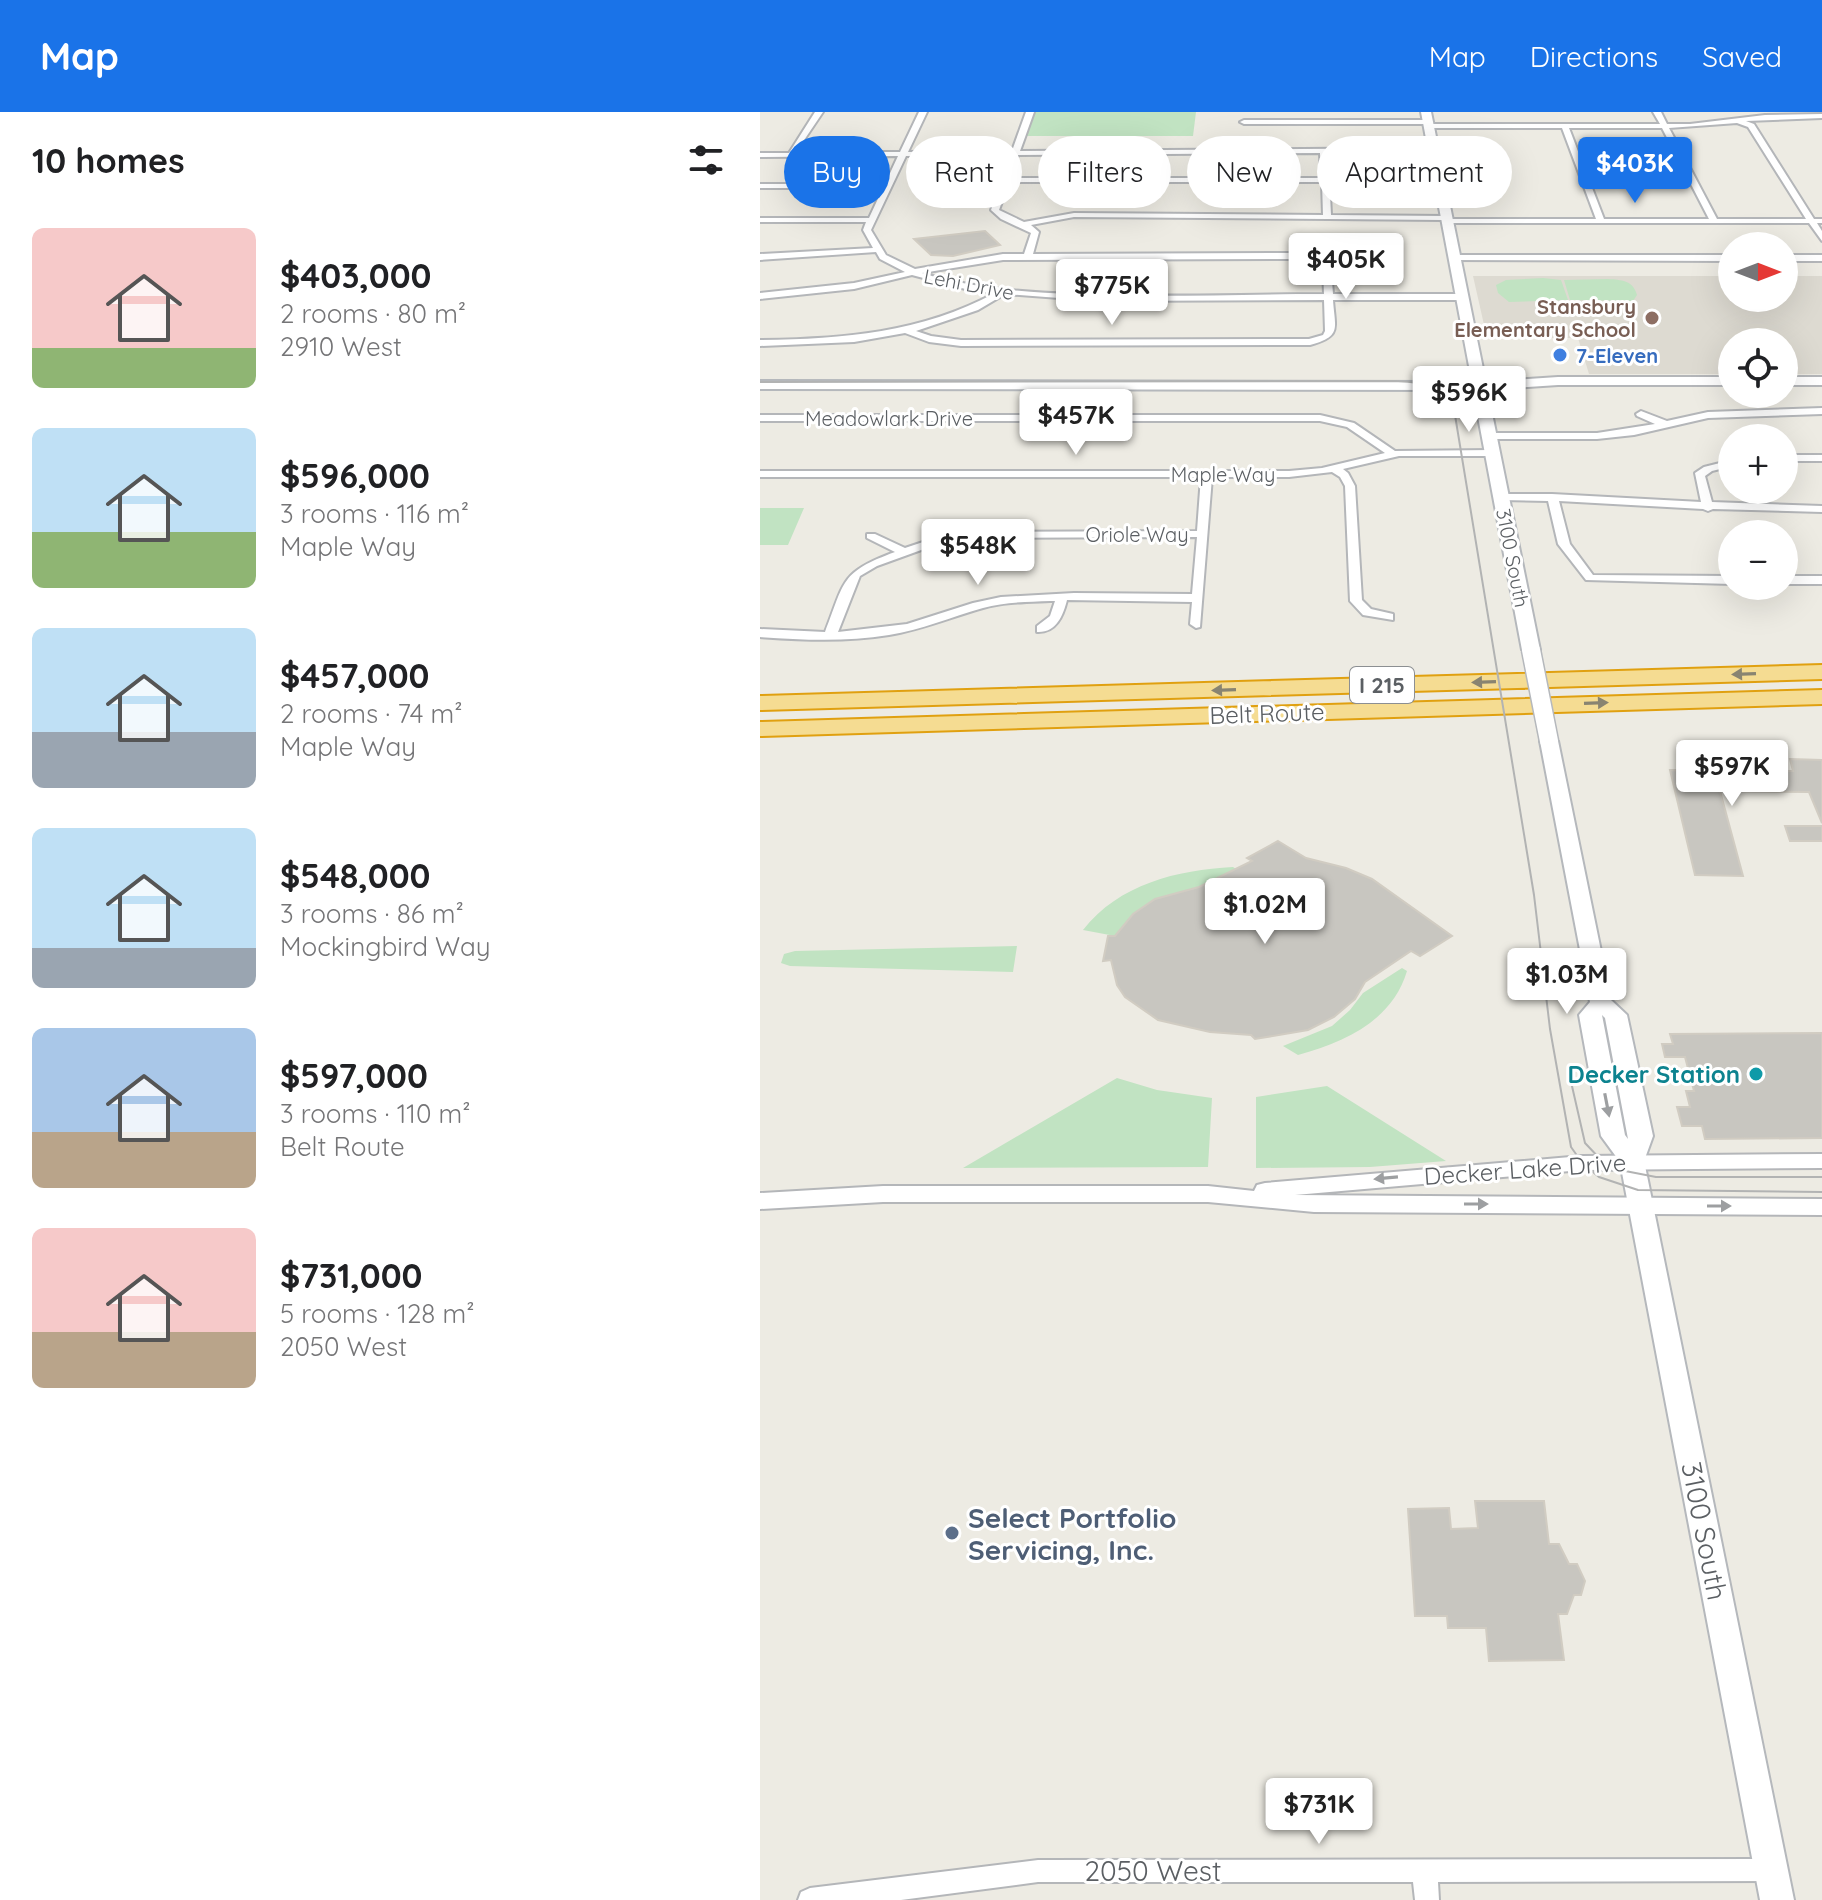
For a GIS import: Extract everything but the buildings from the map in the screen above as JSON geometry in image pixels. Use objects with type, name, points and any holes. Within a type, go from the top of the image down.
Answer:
[{"type":"highway","name":"Belt Route","points":[[760,703],[1822,672]]},
{"type":"highway","points":[[760,693],[942,698]]},
{"type":"highway","name":"Belt Route","points":[[760,729],[1822,697]]},
{"type":"highway","points":[[760,744],[944,734],[1126,718]]},
{"type":"main road","name":"3100 South","points":[[1445,208],[1601,1003],[1616,1015],[1641,1136],[1632,1161],[1777,1900]]},
{"type":"main road","points":[[760,374],[1479,382]]},
{"type":"main road","points":[[760,385],[1479,382]]},
{"type":"street","points":[[803,136],[819,112]]},
{"type":"street","points":[[890,178],[923,112]]},
{"type":"street","points":[[1021,136],[1030,112]]},
{"type":"street","points":[[1245,112],[1244,122],[1249,136]]},
{"type":"street","points":[[1657,112],[1714,221]]},
{"type":"street","points":[[1244,122],[1427,120],[1565,126],[1664,126],[1822,116]]},
{"type":"street","points":[[1739,121],[1751,126],[1822,238]]},
{"type":"street","points":[[1565,126],[1601,221]]},
{"type":"street","points":[[1022,155],[1187,150]]},
{"type":"street","points":[[760,155],[784,155]]},
{"type":"street","points":[[890,155],[906,155]]},
{"type":"street","points":[[1022,180],[1317,180]]},
{"type":"street","points":[[760,186],[784,186]]},
{"type":"street","points":[[760,257],[875,250],[867,235],[875,208]]},
{"type":"street","points":[[996,208],[1004,218],[1024,224],[1035,232],[1028,256]]},
{"type":"street","points":[[1326,208],[1327,218]]},
{"type":"street","points":[[1024,224],[1066,215],[1822,221]]},
{"type":"street","points":[[760,220],[869,220]]},
{"type":"street","name":"Lehi Drive","points":[[875,250],[914,273],[949,284],[1002,293],[1072,297],[1462,297]]},
{"type":"street","points":[[760,296],[836,289],[967,262],[1028,256],[1316,258],[1327,265],[1330,331],[1316,341],[961,343],[929,339],[905,330]]},
{"type":"street","points":[[1454,258],[1718,258]]},
{"type":"street","points":[[1798,258],[1822,258]]},
{"type":"street","points":[[760,343],[826,341],[905,330],[967,312],[1002,293]]},
{"type":"street","points":[[1479,382],[1718,381]]},
{"type":"street","points":[[1798,381],[1822,381]]},
{"type":"street","points":[[1489,436],[1597,436],[1720,414],[1822,411]]},
{"type":"street","points":[[1641,414],[1664,424]]},
{"type":"street","name":"Meadowlark Drive","points":[[760,418],[1320,418],[1350,425],[1393,454]]},
{"type":"street","name":"Maple Way","points":[[760,474],[1289,474],[1333,468],[1393,454],[1492,453]]},
{"type":"street","points":[[1798,458],[1822,458]]},
{"type":"street","points":[[1708,508],[1699,475],[1718,466]]},
{"type":"street","points":[[1333,468],[1344,475],[1350,486],[1356,601],[1367,612],[1389,617]]},
{"type":"street","points":[[1196,624],[1207,474]]},
{"type":"street","points":[[1501,497],[1609,498],[1708,508],[1822,509]]},
{"type":"street","points":[[1552,497],[1564,544],[1590,578],[1718,580]]},
{"type":"street","name":"Oriole Way","points":[[831,634],[852,579],[867,567],[944,538],[970,535],[1202,534]]},
{"type":"street","points":[[871,536],[904,552]]},
{"type":"street","points":[[1798,580],[1822,580]]},
{"type":"street","points":[[1041,629],[1056,618],[1062,598]]},
{"type":"street","points":[[760,633],[831,634],[905,629],[999,601],[1198,598]]},
{"type":"street","name":"Decker Lake Drive","points":[[760,1201],[883,1194],[1229,1194],[1498,1168],[1632,1161],[1822,1161]]},
{"type":"street","name":"Decker Lake Drive","points":[[1229,1194],[1314,1204],[1822,1207]]},
{"type":"street","name":"2050 West","points":[[810,1900],[871,1896],[1038,1871],[1771,1870]]},
{"type":"street","points":[[1425,1871],[1427,1900]]},
{"type":"shaded area","name":"Stansbury Elementary School","points":[[1473,276],[1718,276],[1718,312],[1798,312],[1798,276],[1822,276],[1822,374],[1798,374],[1798,328],[1718,328],[1718,374],[1589,374],[1578,338],[1487,338]]},
{"type":"green space","points":[[1035,112],[1196,112],[1193,136],[1026,136]]},
{"type":"green space","points":[[1608,279],[1633,286],[1637,295],[1633,301],[1570,300],[1564,280]]},
{"type":"green space","points":[[1506,280],[1561,280],[1568,300],[1509,302],[1498,293],[1496,285]]},
{"type":"green space","points":[[760,508],[804,508],[788,545],[760,545]]},
{"type":"green space","points":[[1236,869],[1199,887],[1155,899],[1133,914],[1115,936],[1083,930],[1114,901],[1150,882],[1191,872]]},
{"type":"green space","points":[[1017,946],[1013,972],[790,966],[781,963],[784,954],[795,951]]},
{"type":"green space","points":[[1402,968],[1407,971],[1400,988],[1378,1016],[1364,1027],[1333,1043],[1298,1055],[1283,1046],[1332,1026],[1363,993]]},
{"type":"green space","points":[[1117,1078],[1157,1090],[1212,1098],[1208,1167],[963,1168]]},
{"type":"green space","points":[[1327,1086],[1446,1161],[1370,1167],[1256,1168],[1256,1097]]},
{"type":"tram line","points":[[760,382],[1395,381],[1427,384],[1442,391],[1453,403],[1534,895],[1550,1029],[1571,1147],[1583,1164],[1599,1177],[1638,1190],[1822,1192]]},
{"type":"tram line","points":[[1569,1073],[1585,1143],[1603,1162],[1620,1170],[1656,1177],[1822,1177]]},
{"type":"place","name":"Stansbury Elementary School","points":[[1652,318]]},
{"type":"place","name":"7-Eleven","points":[[1560,355]]},
{"type":"place","name":"Decker Station","points":[[1756,1074]]},
{"type":"place","name":"Select Portfolio Servicing, Inc.","points":[[952,1533]]}]
